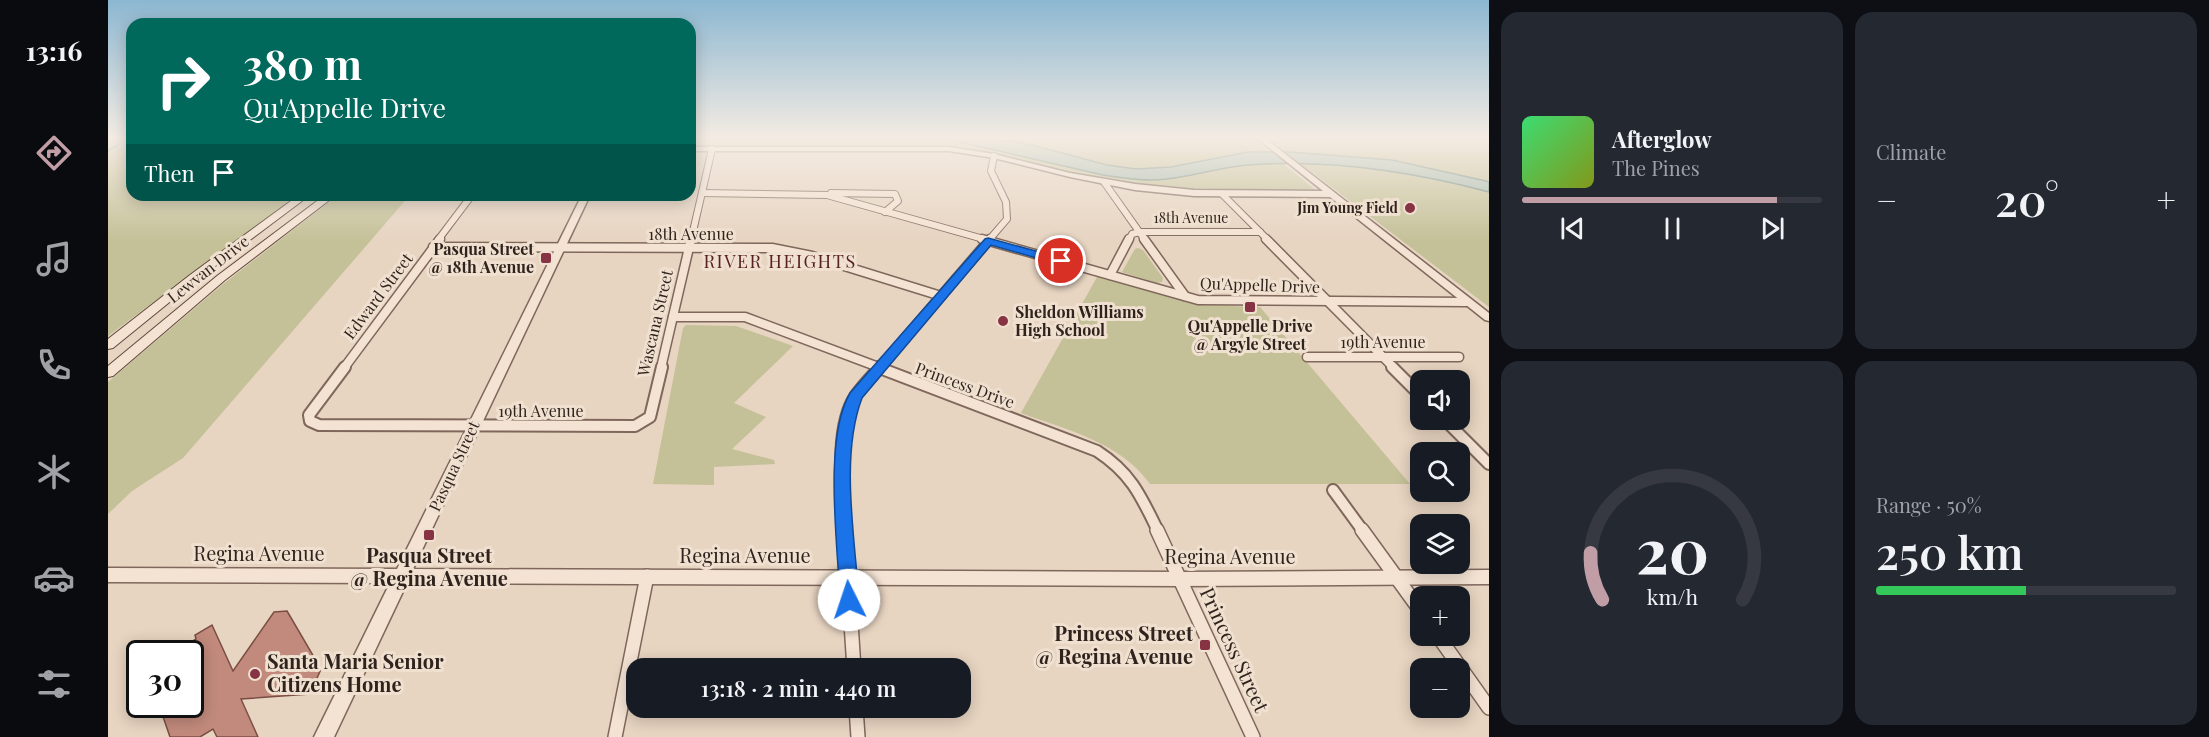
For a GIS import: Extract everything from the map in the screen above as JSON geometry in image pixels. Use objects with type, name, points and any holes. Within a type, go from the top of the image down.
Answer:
[{"type":"main road","name":"Lewvan Drive","points":[[108,345],[203,270],[297,201]]},
{"type":"main road","name":"Lewvan Drive","points":[[108,373],[221,278],[323,201]]},
{"type":"street","name":"Wascana Street","points":[[635,426],[650,417],[706,173]]},
{"type":"street","points":[[853,658],[842,456],[846,427],[855,396],[1007,219],[1008,213],[992,173]]},
{"type":"street","points":[[1068,173],[1104,182],[1166,191],[1222,194],[1331,194]]},
{"type":"street","points":[[1306,173],[1489,318]]},
{"type":"street","points":[[1104,182],[1185,296]]},
{"type":"street","name":"Qu'Appelle Drive","points":[[702,193],[895,194],[898,201],[885,212]]},
{"type":"street","name":"Qu'Appelle Drive","points":[[817,193],[1185,296],[1215,302],[1466,302]]},
{"type":"street","points":[[1222,194],[1410,385]]},
{"type":"street","name":"Edward Street","points":[[309,414],[468,201]]},
{"type":"street","name":"Pasqua Street","points":[[324,737],[583,201]]},
{"type":"street","name":"18th Avenue","points":[[1110,275],[1132,234],[1140,232],[1260,232]]},
{"type":"street","name":"18th Avenue","points":[[433,247],[772,248],[812,256],[941,296]]},
{"type":"street","name":"Princess Drive","points":[[673,317],[745,317],[1089,447],[1108,457],[1126,472],[1138,489],[1179,579]]},
{"type":"street","name":"19th Avenue","points":[[1307,357],[1459,357]]},
{"type":"street","name":"19th Avenue","points":[[309,414],[310,421],[319,425],[635,426]]},
{"type":"street","points":[[1455,430],[1489,464]]},
{"type":"street","points":[[1333,490],[1410,595]]},
{"type":"street","name":"Regina Avenue","points":[[108,574],[1179,579],[1489,577]]},
{"type":"street","points":[[615,737],[647,576]]},
{"type":"street","name":"Princess Street","points":[[1179,579],[1253,737]]},
{"type":"street","points":[[1445,646],[1489,708]]},
{"type":"street","points":[[857,718],[858,737]]},
{"type":"shaded area","points":[[108,173],[126,173],[126,201],[289,201],[108,336]]},
{"type":"shaded area","points":[[1072,173],[1295,173],[1318,192],[1190,191]]},
{"type":"shaded area","points":[[1096,173],[1201,173],[1151,180]]},
{"type":"shaded area","points":[[1314,173],[1407,173],[1489,192],[1489,307]]},
{"type":"shaded area","points":[[1402,173],[1452,173],[1489,182],[1489,192],[1459,185]]},
{"type":"shaded area","points":[[1451,173],[1489,173],[1489,182]]},
{"type":"shaded area","points":[[330,201],[405,201],[183,458],[132,491],[108,514],[108,382],[222,285]]},
{"type":"shaded area","points":[[1135,249],[1143,250],[1163,278],[1162,282],[1156,283],[1122,272]]},
{"type":"shaded area","points":[[1097,277],[1198,305],[1260,307],[1410,484],[1150,484],[1124,458],[1092,439],[1021,413]]},
{"type":"shaded area","points":[[686,325],[736,326],[793,346],[734,403],[766,417],[732,449],[774,460],[775,464],[714,467],[714,485],[653,484],[683,328]]},
{"type":"building","name":"Santa Maria Senior Citizens Home","points":[[287,611],[321,669],[310,694],[241,699],[258,737],[217,737],[213,729],[200,737],[170,737],[163,718],[204,718],[204,640],[194,640],[195,635],[212,625],[233,671],[274,612]]},
{"type":"place","name":"Jim Young Field","points":[[1410,208]]},
{"type":"place","name":"Pasqua Street @ 18th Avenue","points":[[546,258]]},
{"type":"place","name":"Qu'Appelle Drive @ Argyle Street","points":[[1250,307]]},
{"type":"place","name":"Sheldon Williams High School","points":[[1003,321]]},
{"type":"place","name":"Pasqua Street @ Regina Avenue","points":[[429,535]]},
{"type":"place","name":"Princess Street @ Regina Avenue","points":[[1205,645]]},
{"type":"place","name":"Santa Maria Senior Citizens Home","points":[[255,674]]},
{"type":"district","name":"RIVER HEIGHTS","points":[[780,262]]},
{"type":"route","points":[[849,600],[842,456],[847,417],[855,396],[988,241],[1061,261]]}]
